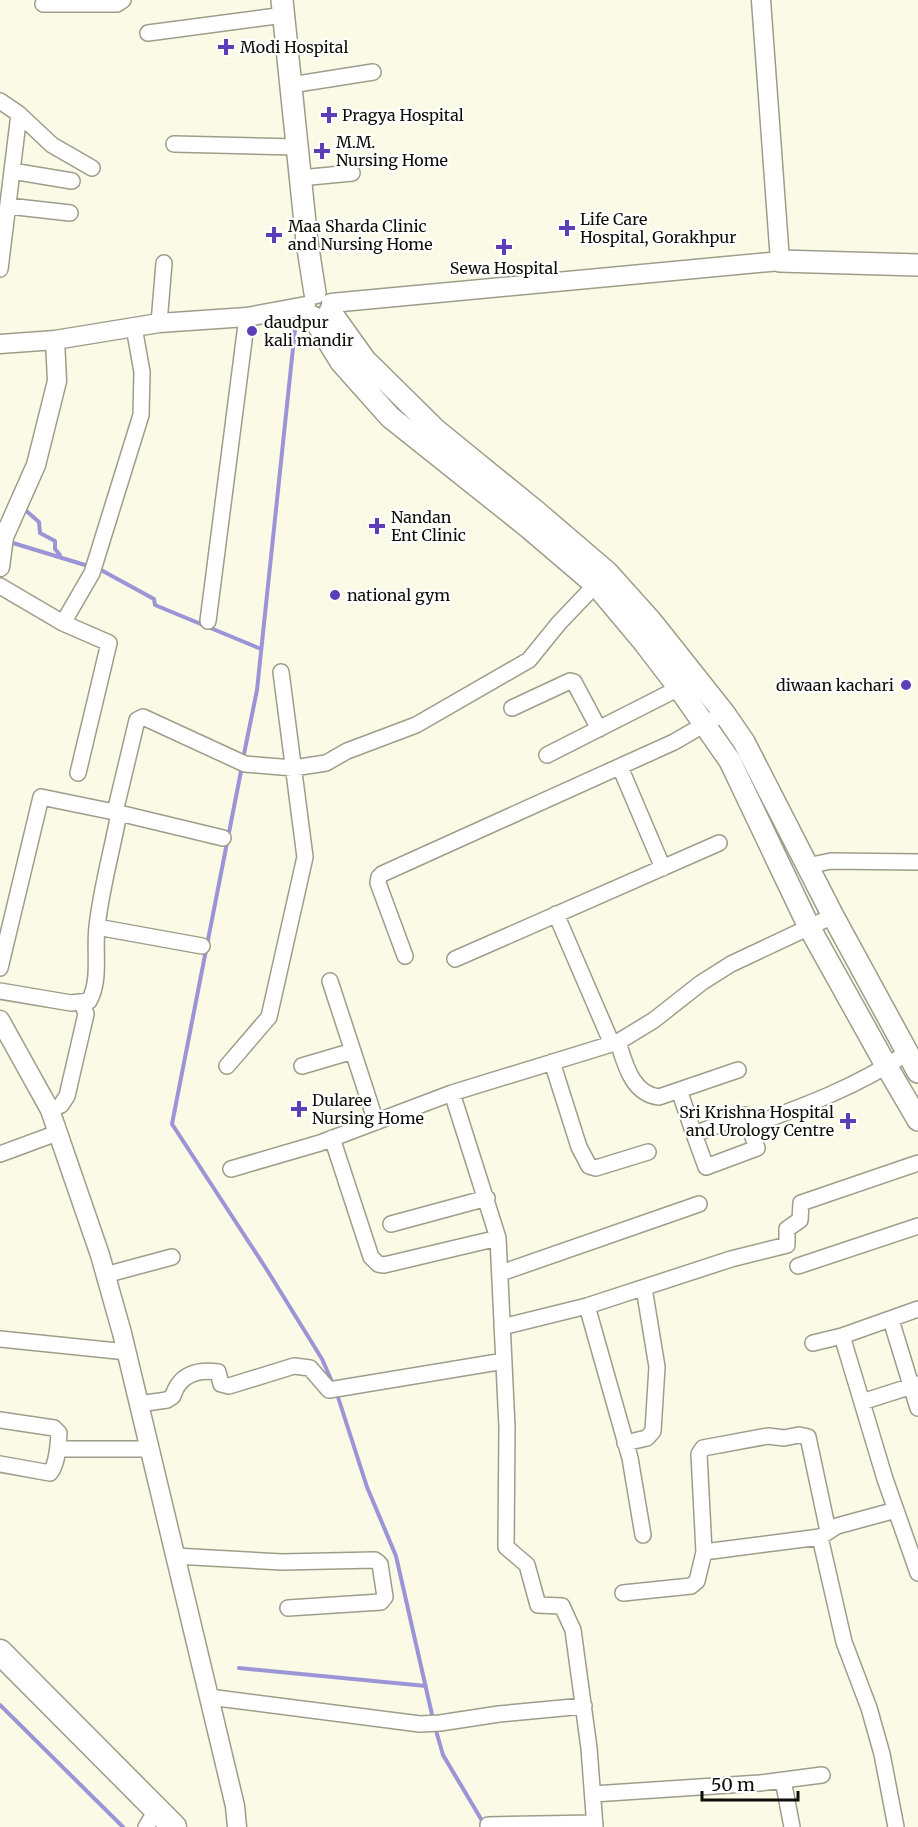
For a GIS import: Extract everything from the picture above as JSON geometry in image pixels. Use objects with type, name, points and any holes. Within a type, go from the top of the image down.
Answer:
[{"type":"main road","points":[[283,7],[296,147],[319,306],[365,360],[436,430],[538,513],[601,579],[651,621],[688,683],[704,725],[730,761],[809,927],[886,1067],[918,1120]]},
{"type":"main road","points":[[780,261],[918,265]]},
{"type":"main road","points":[[688,683],[724,713],[744,742],[833,916],[913,1062]]},
{"type":"main road","points":[[0,1652],[152,1821]]},
{"type":"main road","points":[[0,1670],[152,1821],[174,1827]]},
{"type":"street","points":[[43,4],[71,2],[117,4],[123,0]]},
{"type":"street","points":[[0,344],[56,340],[159,323],[247,317],[319,306],[780,261],[761,0]]},
{"type":"street","points":[[148,33],[283,7]]},
{"type":"street","points":[[291,85],[373,72]]},
{"type":"street","points":[[0,101],[19,114],[52,145],[92,168]]},
{"type":"street","points":[[0,269],[19,114]]},
{"type":"street","points":[[174,144],[296,147]]},
{"type":"street","points":[[12,171],[72,181]]},
{"type":"street","points":[[300,178],[351,173]]},
{"type":"street","points":[[8,206],[70,213]]},
{"type":"street","points":[[159,323],[164,263]]},
{"type":"street","points":[[207,621],[247,317]]},
{"type":"street","points":[[63,623],[93,573],[141,415],[142,372],[134,327]]},
{"type":"street","points":[[0,567],[4,537],[36,465],[57,381],[56,340]]},
{"type":"street","points":[[0,991],[71,1003],[90,1001],[93,993],[97,927],[117,813],[137,720],[143,717],[245,764],[293,768],[326,763],[347,752],[416,725],[469,692],[528,660],[601,579]]},
{"type":"street","points":[[0,586],[63,623],[109,643],[78,774]]},
{"type":"street","points":[[227,1066],[269,1017],[305,857],[281,672]]},
{"type":"street","points":[[512,708],[570,681],[574,682],[599,729]]},
{"type":"street","points":[[547,755],[688,683]]},
{"type":"street","points":[[405,956],[378,883],[382,874],[674,742],[724,713]]},
{"type":"street","points":[[620,767],[663,868]]},
{"type":"street","points":[[0,968],[41,797],[223,838]]},
{"type":"street","points":[[455,959],[719,843]]},
{"type":"street","points":[[807,866],[831,861],[918,862]]},
{"type":"street","points":[[556,914],[628,1074],[638,1085],[653,1096],[659,1097],[738,1070]]},
{"type":"street","points":[[231,1169],[332,1138],[452,1093],[615,1043],[654,1020],[701,983],[731,964],[833,916]]},
{"type":"street","points":[[97,927],[202,946]]},
{"type":"street","points":[[330,981],[376,1122]]},
{"type":"street","points":[[50,1110],[61,1105],[66,1096],[86,1014],[82,1003]]},
{"type":"street","points":[[0,1020],[50,1110],[105,1275],[127,1352],[235,1806],[237,1827]]},
{"type":"street","points":[[302,1066],[353,1051]]},
{"type":"street","points":[[552,1062],[579,1147],[589,1166],[596,1168],[648,1152]]},
{"type":"street","points":[[749,1126],[815,1103],[886,1067],[913,1062]]},
{"type":"street","points":[[679,1090],[694,1134],[706,1167],[758,1148],[746,1115],[694,1134]]},
{"type":"street","points":[[452,1093],[498,1238],[507,1427],[506,1547],[527,1565],[538,1605],[562,1606],[573,1630],[584,1706],[595,1825],[488,1825]]},
{"type":"street","points":[[0,1154],[57,1133]]},
{"type":"street","points":[[332,1138],[371,1257],[378,1264],[393,1263],[498,1238]]},
{"type":"street","points":[[502,1327],[587,1306],[731,1259],[787,1245],[787,1230],[800,1220],[801,1203],[918,1163]]},
{"type":"street","points":[[391,1224],[487,1198]]},
{"type":"street","points":[[501,1273],[699,1204]]},
{"type":"street","points":[[798,1266],[918,1226]]},
{"type":"street","points":[[105,1275],[171,1257]]},
{"type":"street","points":[[625,1443],[647,1438],[652,1431],[657,1367],[644,1288]]},
{"type":"street","points":[[587,1306],[625,1443],[643,1535]]},
{"type":"street","points":[[813,1343],[843,1336],[918,1309]]},
{"type":"street","points":[[891,1320],[915,1385],[918,1408]]},
{"type":"street","points":[[843,1336],[896,1510],[918,1573]]},
{"type":"street","points":[[0,1339],[127,1352]]},
{"type":"street","points":[[139,1404],[167,1400],[173,1396],[177,1384],[185,1376],[207,1370],[218,1372],[221,1384],[229,1386],[294,1366],[310,1368],[329,1390],[504,1360]]},
{"type":"street","points":[[862,1402],[915,1385]]},
{"type":"street","points":[[0,1420],[54,1428],[58,1433],[58,1449],[53,1470],[47,1474],[0,1464]]},
{"type":"street","points":[[623,1593],[695,1584],[704,1552],[699,1454],[701,1450],[768,1436],[784,1438],[804,1435],[810,1440],[844,1642],[868,1707],[882,1754],[896,1827]]},
{"type":"street","points":[[58,1449],[150,1449]]},
{"type":"street","points":[[704,1552],[824,1534],[837,1526],[896,1510]]},
{"type":"street","points":[[175,1556],[282,1562],[375,1560],[380,1564],[385,1597],[381,1602],[288,1608]]},
{"type":"street","points":[[209,1697],[420,1724],[440,1724],[499,1714],[584,1706]]},
{"type":"street","points":[[593,1794],[822,1775]]},
{"type":"street","points":[[783,1780],[792,1827]]},
{"type":"waterway","points":[[243,759],[257,690],[295,329]]},
{"type":"waterway","points":[[23,508],[39,522],[40,533],[55,541],[55,549],[60,555]]},
{"type":"waterway","points":[[13,543],[85,565]]},
{"type":"waterway","points":[[101,570],[154,599],[155,605],[261,649]]},
{"type":"waterway","points":[[242,766],[172,1124],[267,1270],[322,1359],[333,1384]]},
{"type":"waterway","points":[[337,1394],[367,1487],[396,1556],[433,1719]]},
{"type":"waterway","points":[[239,1668],[426,1686]]},
{"type":"waterway","points":[[0,1705],[123,1827]]},
{"type":"waterway","points":[[435,1727],[443,1755],[484,1824]]},
{"type":"place","name":"Modi Hospital","points":[[226,47]]},
{"type":"place","name":"Pragya Hospital","points":[[329,115]]},
{"type":"place","name":"M.M. Nursing Home","points":[[322,151]]},
{"type":"place","name":"Life Care Hospital, Gorakhpur","points":[[567,228]]},
{"type":"place","name":"Maa Sharda Clinic and Nursing Home","points":[[274,235]]},
{"type":"place","name":"Sewa Hospital","points":[[504,247]]},
{"type":"place","name":"daudpur kali mandir","points":[[252,331]]},
{"type":"place","name":"Nandan Ent Clinic","points":[[377,526]]},
{"type":"place","name":"national gym","points":[[335,595]]},
{"type":"place","name":"diwaan kachari","points":[[906,685]]},
{"type":"place","name":"Dularee Nursing Home","points":[[299,1109]]},
{"type":"place","name":"Sri Krishna Hospital and Urology Centre","points":[[848,1121]]}]
